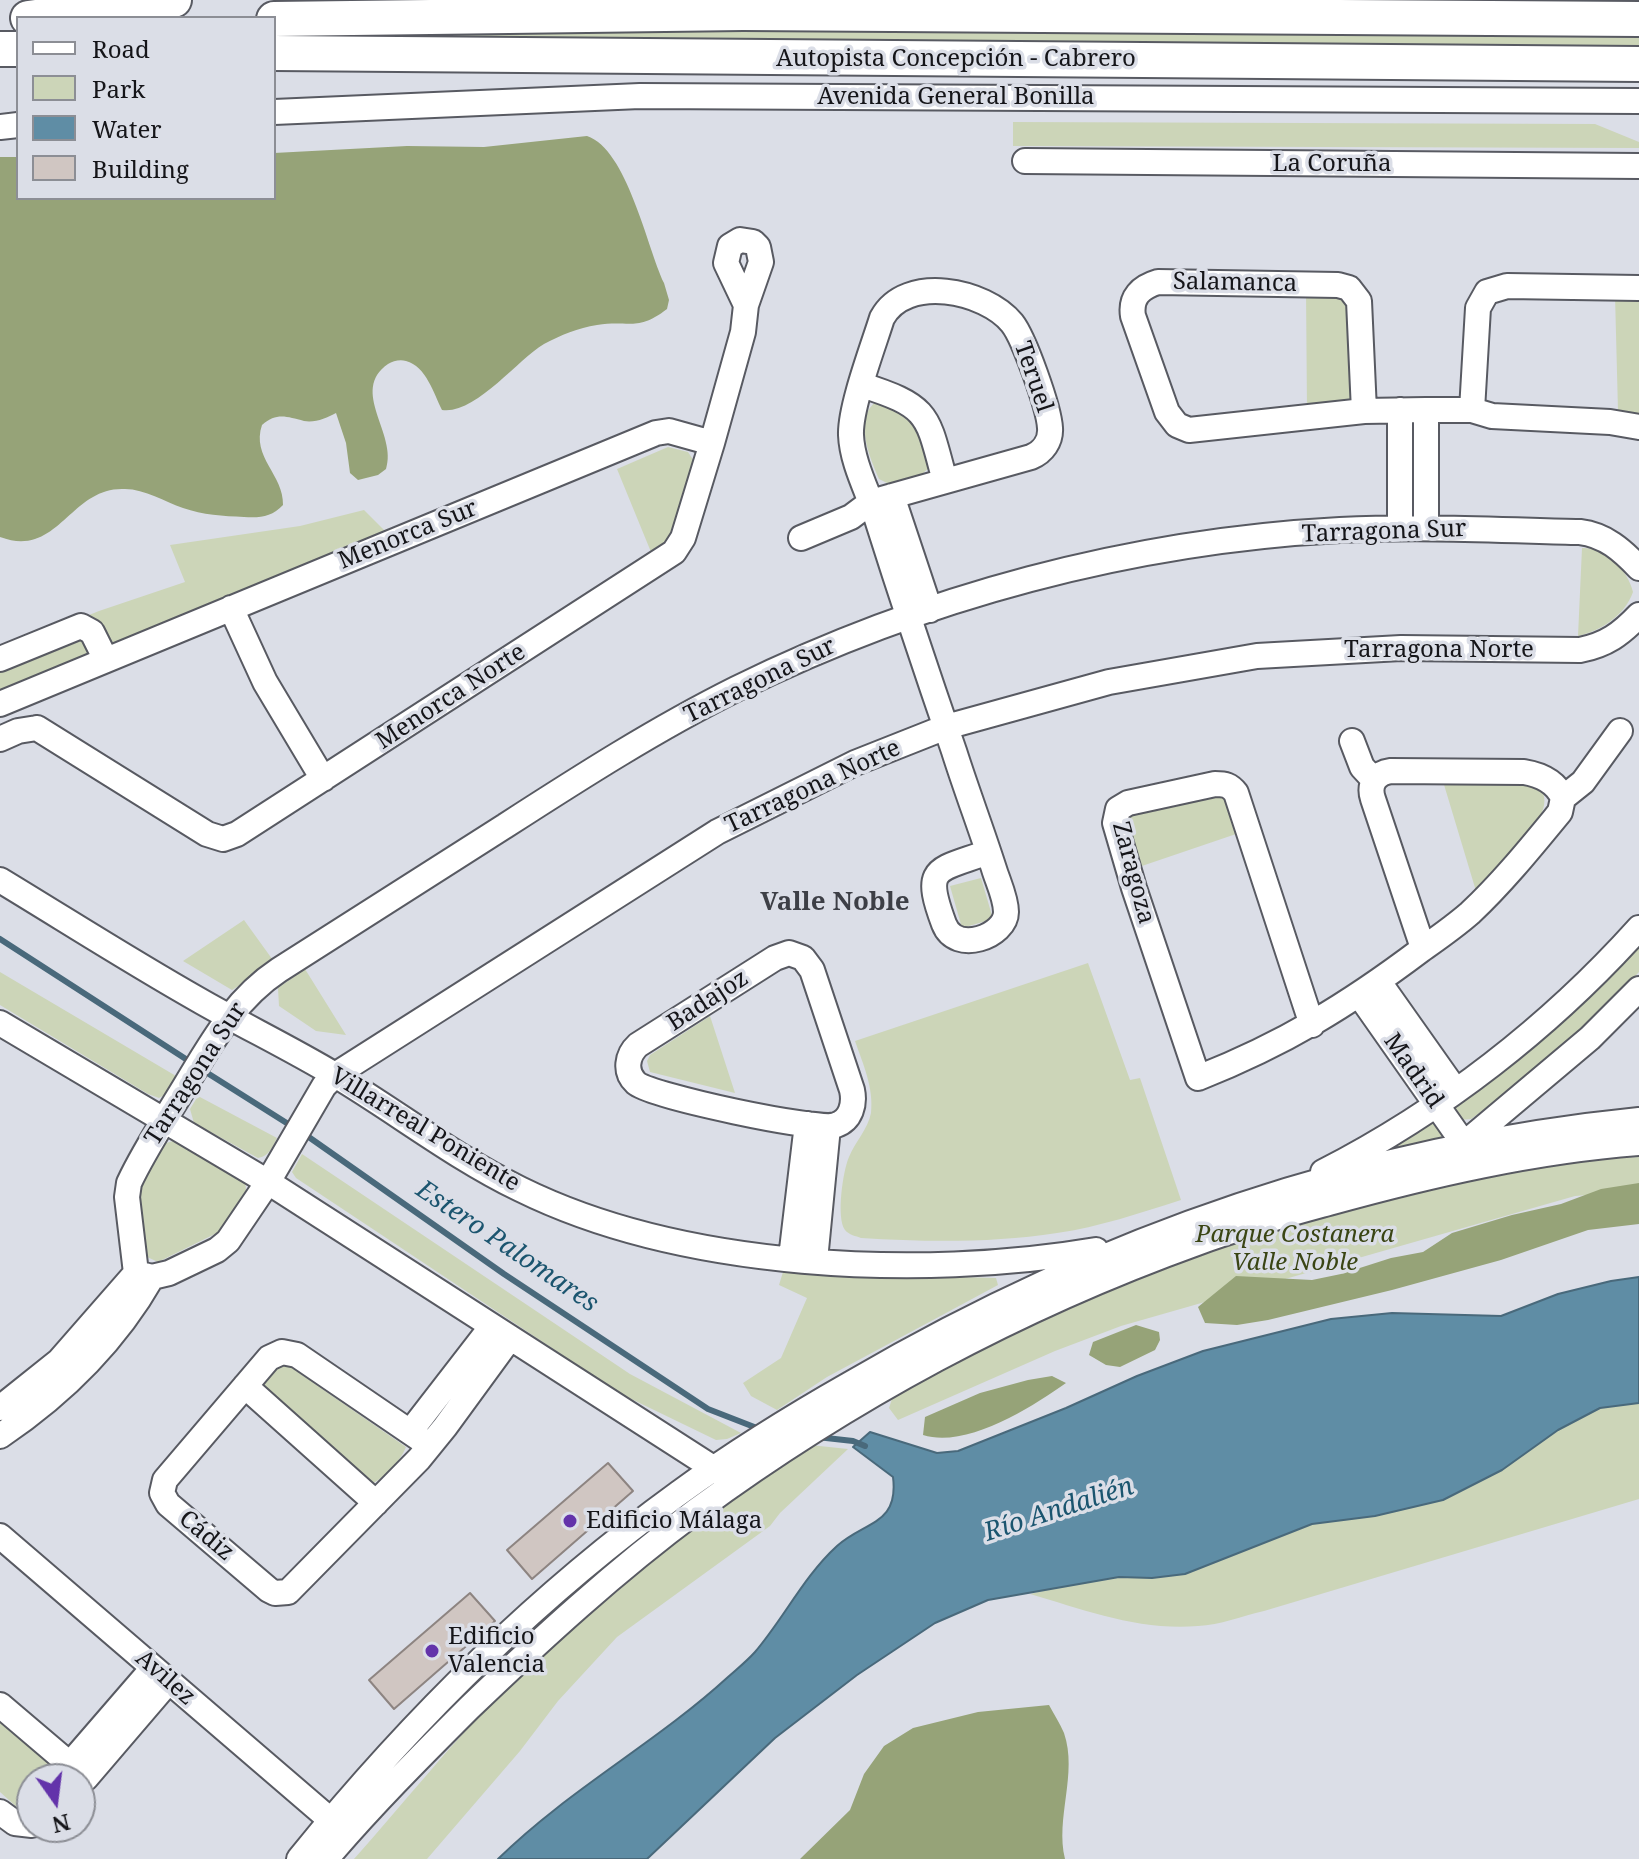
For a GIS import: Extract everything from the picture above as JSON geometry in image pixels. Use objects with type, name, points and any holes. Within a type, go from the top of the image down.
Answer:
[{"type":"highway","points":[[44,16],[174,0]]},
{"type":"highway","name":"Autopista Concepción - Cabrero","points":[[276,19],[743,13],[1639,19]]},
{"type":"highway","name":"Autopista Concepción - Cabrero","points":[[276,53],[1639,64]]},
{"type":"street","name":"Avenida General Bonilla","points":[[276,112],[640,96],[1639,101]]},
{"type":"street","name":"La Coruña","points":[[1025,161],[1639,166]]},
{"type":"street","name":"Salamanca","points":[[1364,411],[1360,307],[1357,296],[1349,288],[1338,285],[1158,282],[1142,289],[1133,301],[1133,316],[1167,412],[1183,428],[1195,430],[1364,411],[1400,410],[1472,410],[1492,416],[1601,421],[1639,427]]},
{"type":"street","points":[[1472,410],[1478,308],[1487,292],[1507,286],[1639,288]]},
{"type":"street","name":"Teruel","points":[[801,538],[851,517],[882,499],[1031,457],[1047,444],[1048,419],[1025,346],[1011,322],[988,304],[943,291],[907,295],[892,304],[882,318],[851,425],[851,438],[882,499],[919,614],[946,727],[988,852]]},
{"type":"street","name":"Menorca Norte","points":[[37,728],[217,838],[237,834],[667,558],[683,538],[743,332],[746,305]]},
{"type":"street","points":[[862,385],[900,398],[922,414],[932,433],[945,481]]},
{"type":"street","points":[[1400,410],[1400,528]]},
{"type":"street","points":[[1426,410],[1426,528]]},
{"type":"street","name":"Menorca Sur","points":[[0,704],[656,433],[669,431],[712,443]]},
{"type":"street","name":"Tarragona Sur","points":[[144,1275],[127,1190],[165,1119],[229,1016],[248,993],[279,970],[633,746],[779,668],[919,614],[1026,580],[1123,558],[1274,536],[1400,528],[1588,533],[1612,543],[1639,568]]},
{"type":"street","points":[[231,608],[265,682],[323,779]]},
{"type":"street","name":"Tarragona Norte","points":[[144,1275],[169,1273],[223,1245],[239,1229],[324,1086],[335,1075],[717,832],[855,763],[946,727],[1109,682],[1257,656],[1389,648],[1580,650],[1608,642],[1639,615]]},
{"type":"street","points":[[0,659],[81,626],[96,637],[106,660]]},
{"type":"street","points":[[0,739],[18,731],[37,728],[35,689]]},
{"type":"street","points":[[1563,798],[1583,782],[1620,731]]},
{"type":"street","points":[[1352,741],[1362,767],[1374,780]]},
{"type":"street","points":[[1370,989],[1451,929],[1492,889],[1560,812],[1563,798],[1550,781],[1524,772],[1391,771],[1378,775],[1374,780],[1371,786],[1373,799],[1423,948]]},
{"type":"street","name":"Zaragoza","points":[[1312,1025],[1232,788],[1215,784],[1128,803],[1118,809],[1115,823],[1134,888],[1198,1078],[1263,1051],[1312,1025],[1370,989]]},
{"type":"street","name":"Villarreal Poniente","points":[[0,880],[197,999],[335,1075],[484,1170],[558,1206],[630,1231],[728,1252],[905,1264],[984,1263],[1055,1257],[1130,1244]]},
{"type":"street","points":[[1277,1195],[1330,1168],[1446,1098],[1557,1011],[1639,928]]},
{"type":"street","name":"Badajoz","points":[[789,953],[796,955],[803,958],[812,970],[854,1097],[846,1119],[818,1126],[716,1107],[645,1088],[629,1073],[630,1055],[638,1045],[775,958],[789,953]]},
{"type":"street","name":"Madrid","points":[[1370,989],[1446,1098],[1464,1144],[1469,1168]]},
{"type":"street","points":[[1464,1144],[1590,1038],[1639,989]]},
{"type":"street","points":[[3,1032],[165,1119],[268,1182],[735,1483]]},
{"type":"street","points":[[1529,1089],[1537,1113],[1552,1131]]},
{"type":"street","points":[[326,1859],[339,1827],[416,1727],[522,1623],[624,1535],[713,1468],[797,1413],[959,1323],[1130,1244],[1277,1195],[1464,1144],[1639,1120]]},
{"type":"street","points":[[803,1259],[818,1126]]},
{"type":"street","points":[[299,1859],[339,1827],[584,1602],[643,1553],[735,1483],[896,1381],[998,1328],[1199,1242],[1292,1213],[1469,1168],[1639,1143]]},
{"type":"street","points":[[0,1408],[59,1361],[144,1275]]},
{"type":"street","points":[[0,1436],[42,1405],[90,1361],[126,1319],[144,1275]]},
{"type":"street","name":"Cádiz","points":[[420,1438],[293,1353],[275,1354],[165,1480],[162,1493],[168,1504],[269,1590],[281,1594],[292,1588],[376,1503],[420,1438],[501,1332]]},
{"type":"street","points":[[245,1386],[376,1503]]},
{"type":"street","name":"Avilez","points":[[0,1536],[339,1827]]},
{"type":"street","points":[[89,1763],[161,1674]]},
{"type":"street","points":[[0,1705],[65,1763]]},
{"type":"green space","points":[[842,26],[1639,32],[1639,46],[276,35]]},
{"type":"green space","points":[[1013,122],[1595,124],[1639,142],[1639,148],[1013,146]]},
{"type":"green space","points":[[587,136],[601,145],[614,159],[634,201],[664,283],[669,300],[667,309],[640,323],[590,326],[544,344],[482,396],[455,409],[442,410],[428,381],[413,364],[401,360],[388,364],[377,375],[373,387],[373,400],[388,456],[386,469],[378,475],[358,480],[350,473],[346,443],[336,413],[312,421],[272,418],[262,425],[261,447],[279,484],[283,505],[270,514],[250,517],[206,514],[140,491],[125,489],[106,491],[91,498],[51,531],[37,538],[20,541],[0,537],[0,157],[16,157],[16,200],[276,200],[276,153],[407,146],[484,147]]},
{"type":"green space","points":[[1306,290],[1351,297],[1357,392],[1351,405],[1307,411]]},
{"type":"green space","points":[[1615,295],[1639,295],[1639,418],[1618,411]]},
{"type":"green space","points":[[878,400],[910,412],[931,466],[921,475],[889,484],[879,479],[865,438],[866,417],[870,407]]},
{"type":"green space","points":[[668,447],[688,452],[694,461],[671,540],[651,552],[617,469]]},
{"type":"green space","points":[[364,510],[385,531],[0,691],[0,651],[99,611],[185,582],[170,545],[300,526]]},
{"type":"green space","points":[[1582,548],[1599,551],[1614,561],[1633,592],[1624,608],[1611,621],[1578,636]]},
{"type":"green space","points":[[1496,776],[1523,779],[1540,788],[1544,801],[1530,834],[1476,891],[1442,778]]},
{"type":"green space","points":[[1225,795],[1239,833],[1136,868],[1124,812]]},
{"type":"green space","points":[[981,878],[993,919],[962,928],[950,886]]},
{"type":"green space","points":[[244,920],[275,963],[232,990],[183,961]]},
{"type":"green space","points":[[1639,940],[1639,972],[1594,1019],[1530,1077],[1471,1119],[1460,1120],[1454,1112],[1457,1104]]},
{"type":"green space","points":[[1088,963],[1130,1080],[1140,1078],[1181,1200],[1088,1227],[1008,1239],[861,1238],[847,1232],[841,1215],[845,1172],[869,1119],[872,1104],[867,1076],[855,1041]]},
{"type":"green space","points":[[305,969],[346,1035],[316,1031],[279,1006],[278,988]]},
{"type":"green space","points":[[0,972],[176,1076],[166,1094],[159,1098],[148,1094],[0,1005]]},
{"type":"green space","points":[[710,1016],[735,1093],[650,1072],[647,1061],[650,1055]]},
{"type":"green space","points":[[198,1096],[277,1138],[270,1151],[258,1158],[194,1123],[190,1109]]},
{"type":"green space","points":[[1432,1119],[1442,1132],[1441,1139],[1388,1151],[1387,1149]]},
{"type":"green space","points":[[180,1139],[245,1179],[246,1190],[221,1231],[158,1262],[145,1256],[137,1195],[139,1184],[166,1143]]},
{"type":"green space","points":[[302,1154],[630,1374],[741,1433],[716,1440],[621,1394],[296,1178],[292,1172]]},
{"type":"green space","name":"Parque Costanera Valle Noble","points":[[1639,1157],[1639,1191],[1575,1196],[1121,1326],[1055,1351],[898,1420],[889,1408],[892,1399],[921,1380],[1091,1297],[1217,1247],[1322,1216],[1467,1181],[1569,1163]]},
{"type":"green space","points":[[1639,1183],[1639,1224],[1588,1230],[1501,1260],[1268,1320],[1237,1325],[1205,1323],[1198,1307],[1236,1276],[1312,1280],[1341,1274],[1391,1258],[1423,1252],[1452,1233],[1561,1204],[1601,1189]]},
{"type":"green space","points":[[783,1272],[996,1278],[998,1285],[827,1377],[777,1410],[751,1396],[743,1383],[781,1358],[807,1298],[779,1285]]},
{"type":"green space","points":[[1136,1325],[1159,1332],[1160,1340],[1155,1350],[1120,1367],[1106,1365],[1089,1355],[1093,1342]]},
{"type":"green space","points":[[279,1364],[292,1368],[406,1447],[391,1469],[370,1485],[257,1389]]},
{"type":"green space","points":[[1052,1376],[1066,1383],[998,1423],[959,1436],[940,1438],[923,1435],[925,1417],[980,1393]]},
{"type":"green space","points":[[1639,1403],[1639,1499],[1264,1611],[1206,1625],[1176,1627],[1133,1622],[1030,1594],[1080,1582],[1185,1574],[1312,1524],[1375,1516],[1443,1500],[1502,1470],[1558,1430],[1600,1408]]},
{"type":"green space","points":[[810,1445],[848,1449],[770,1526],[617,1637],[558,1701],[520,1751],[427,1859],[354,1859],[500,1694],[572,1626],[649,1563]]},
{"type":"green space","points":[[1049,1705],[1064,1733],[1068,1749],[1063,1828],[1065,1859],[800,1859],[850,1810],[864,1774],[884,1746],[913,1728],[978,1712]]},
{"type":"green space","points":[[0,1722],[48,1763],[16,1763],[16,1806],[0,1792]]},
{"type":"water","name":"Río Andalién","points":[[1639,1277],[1639,1403],[1600,1408],[1558,1430],[1502,1470],[1443,1500],[1375,1516],[1312,1524],[1185,1574],[1152,1578],[1119,1577],[988,1600],[935,1623],[857,1675],[775,1738],[647,1859],[498,1859],[553,1811],[672,1724],[742,1665],[825,1558],[885,1513],[891,1505],[893,1477],[853,1447],[870,1432],[937,1453],[958,1451],[1203,1351],[1331,1319],[1392,1313],[1501,1316],[1558,1294]]},
{"type":"building","name":"Edificio Málaga","points":[[608,1463],[633,1491],[532,1579],[507,1550]]},
{"type":"building","name":"Edificio Valencia","points":[[470,1593],[495,1621],[394,1709],[369,1680]]},
{"type":"waterway","name":"Estero Palomares","points":[[0,939],[192,1063]]},
{"type":"waterway","name":"Estero Palomares","points":[[201,1069],[293,1127]]},
{"type":"waterway","name":"Estero Palomares","points":[[303,1133],[504,1274],[708,1409],[762,1430]]},
{"type":"waterway","name":"Estero Palomares","points":[[817,1437],[853,1441],[865,1446]]},
{"type":"place","name":"Edificio Málaga","points":[[570,1521]]},
{"type":"place","name":"Edificio Valencia","points":[[432,1651]]},
{"type":"district","name":"Valle Noble","points":[[835,903]]}]
